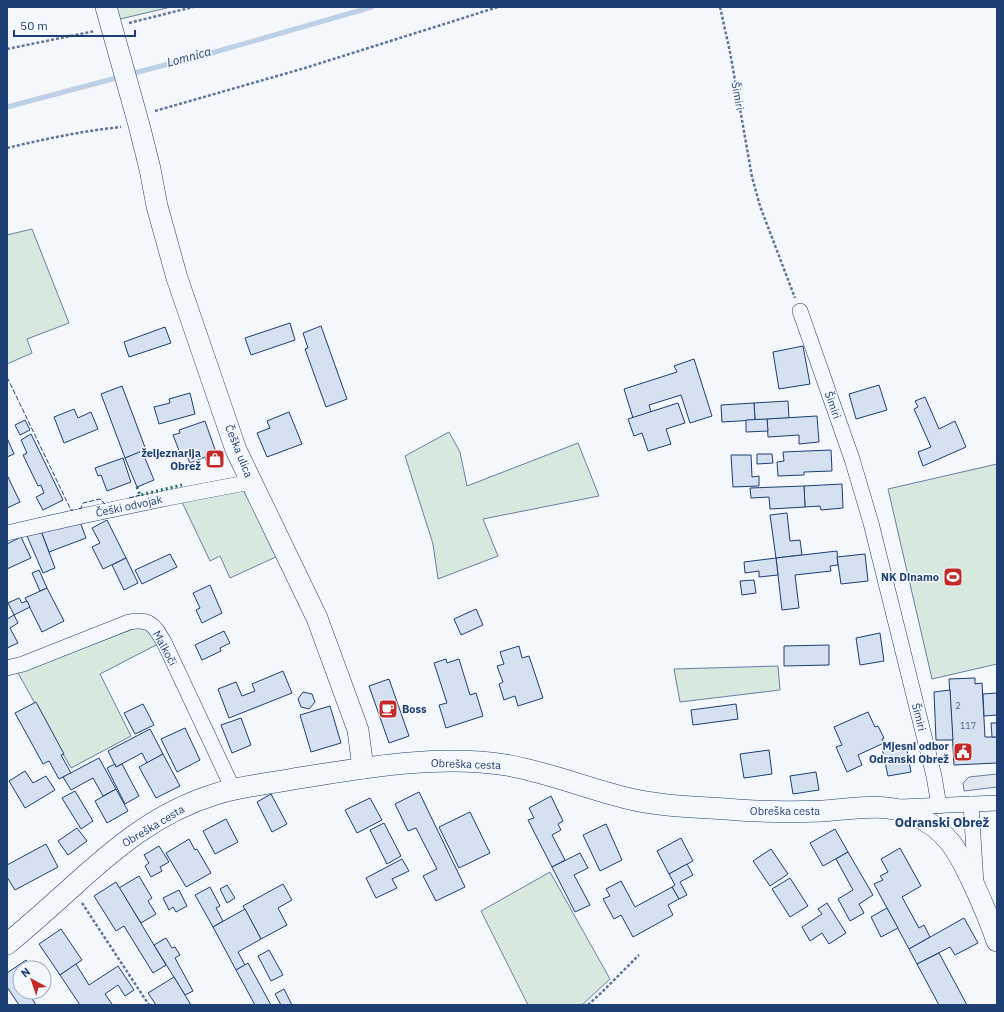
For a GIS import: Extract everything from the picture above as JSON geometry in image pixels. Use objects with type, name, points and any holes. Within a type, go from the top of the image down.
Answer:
[{"type":"main road","name":"Češka ulica","points":[[106,7],[137,116],[157,206],[176,278],[236,450],[317,618],[358,730],[364,768]]},
{"type":"main road","name":"Obreška cesta","points":[[7,944],[122,843],[179,808],[202,798],[233,790],[364,768],[414,763],[481,762],[524,769],[626,798],[657,804],[783,812],[884,807]]},
{"type":"main road","points":[[884,807],[896,808],[913,814],[943,834],[956,848],[977,891],[997,941]]},
{"type":"street","name":"Šimiri","points":[[800,311],[852,459],[871,522],[934,776],[939,806]]},
{"type":"street","name":"Češki odvojak","points":[[7,533],[83,515],[251,482]]},
{"type":"street","name":"Malkoči","points":[[7,668],[23,664],[129,622],[139,620],[149,622],[155,627],[164,642],[233,790]]},
{"type":"street","points":[[971,804],[977,891]]},
{"type":"street","name":"Obreška cesta","points":[[884,807],[997,804]]},
{"type":"path","points":[[7,148],[98,129],[137,116],[305,68],[498,7]]},
{"type":"path","name":"Šimiri","points":[[720,7],[730,52],[752,177],[760,206],[800,311]]},
{"type":"path","points":[[72,888],[149,1005]]},
{"type":"path","points":[[588,1005],[639,955]]},
{"type":"shaded area","points":[[113,7],[171,7],[116,20]]},
{"type":"shaded area","points":[[32,229],[69,323],[27,339],[32,353],[7,364],[7,235]]},
{"type":"shaded area","points":[[449,432],[460,452],[467,486],[578,443],[599,496],[483,519],[498,556],[438,579],[433,544],[405,456]]},
{"type":"shaded area","name":"NK Dinamo","points":[[997,464],[997,664],[932,679],[888,489]]},
{"type":"shaded area","points":[[236,490],[244,491],[278,556],[230,578],[220,556],[210,561],[182,502]]},
{"type":"shaded area","points":[[138,627],[145,627],[158,644],[100,674],[131,736],[71,768],[18,673]]},
{"type":"shaded area","points":[[778,666],[780,690],[680,702],[674,669]]},
{"type":"shaded area","points":[[997,774],[997,787],[964,791],[963,783],[969,777]]},
{"type":"shaded area","points":[[550,872],[610,979],[582,1005],[528,1005],[481,911]]},
{"type":"building","points":[[290,323],[295,340],[251,355],[245,338]]},
{"type":"building","points":[[321,326],[347,399],[326,407],[305,349],[308,348],[303,333]]},
{"type":"building","points":[[165,327],[171,343],[129,357],[124,342]]},
{"type":"building","points":[[803,346],[810,384],[779,389],[773,352]]},
{"type":"building","points":[[694,359],[712,416],[690,423],[681,395],[649,405],[651,412],[633,418],[624,389],[677,372],[674,366]]},
{"type":"building","points":[[879,385],[887,410],[856,419],[849,394]]},
{"type":"building","points":[[122,386],[146,450],[125,458],[101,394]]},
{"type":"building","points":[[190,393],[195,414],[159,424],[154,407],[170,403],[169,399]]},
{"type":"building","points":[[925,397],[939,429],[955,421],[966,447],[923,466],[918,452],[931,447],[914,409],[918,407],[915,401]]},
{"type":"building","points":[[788,401],[789,418],[755,420],[754,403]]},
{"type":"building","points":[[678,403],[685,423],[666,429],[671,444],[648,451],[642,433],[634,436],[628,419]]},
{"type":"building","points":[[754,403],[755,420],[722,422],[721,405]]},
{"type":"building","points":[[74,409],[78,418],[91,412],[98,429],[64,443],[54,417]]},
{"type":"building","points":[[289,412],[302,444],[267,457],[257,433],[270,428],[267,421]]},
{"type":"building","points":[[817,416],[819,442],[799,444],[799,435],[768,437],[767,419]]},
{"type":"building","points":[[767,419],[768,431],[746,432],[746,420]]},
{"type":"building","points":[[25,420],[30,430],[20,435],[15,425]]},
{"type":"building","points":[[205,421],[219,461],[208,465],[205,457],[190,463],[185,451],[180,453],[173,435],[180,433],[179,430]]},
{"type":"building","points":[[31,434],[63,500],[43,510],[36,497],[44,493],[41,485],[38,486],[23,455],[27,453],[21,440]]},
{"type":"building","points":[[7,438],[14,454],[7,457]]},
{"type":"building","points":[[831,450],[832,471],[804,472],[804,475],[778,476],[777,462],[784,461],[783,452]]},
{"type":"building","points":[[142,451],[154,480],[137,487],[125,458]]},
{"type":"building","points":[[757,454],[772,454],[773,463],[757,464]]},
{"type":"building","points":[[731,455],[751,455],[752,477],[759,476],[759,486],[733,487]]},
{"type":"building","points":[[123,458],[131,482],[107,491],[101,475],[98,476],[95,468]]},
{"type":"building","points":[[7,475],[20,502],[7,508]]},
{"type":"building","points":[[842,484],[843,508],[821,510],[820,506],[805,507],[804,486]]},
{"type":"building","points":[[804,486],[805,507],[770,509],[769,497],[751,498],[750,488]]},
{"type":"building","points":[[787,513],[790,541],[800,540],[802,555],[776,558],[770,515]]},
{"type":"building","points":[[79,519],[86,538],[49,552],[41,531]]},
{"type":"building","points":[[107,520],[126,558],[103,569],[92,547],[100,543],[92,528]]},
{"type":"building","points":[[41,531],[55,568],[43,573],[27,536]]},
{"type":"building","points":[[21,537],[31,558],[7,569],[7,544]]},
{"type":"building","points":[[837,551],[838,565],[830,566],[831,571],[795,575],[799,608],[782,610],[776,558]]},
{"type":"building","points":[[170,554],[177,567],[142,584],[135,570]]},
{"type":"building","points":[[865,554],[868,581],[841,584],[837,557]]},
{"type":"building","points":[[126,558],[138,583],[124,590],[112,565]]},
{"type":"building","points":[[776,558],[778,575],[759,577],[759,571],[745,573],[744,562]]},
{"type":"building","points":[[39,570],[47,588],[40,591],[32,573]]},
{"type":"building","points":[[754,580],[756,593],[742,595],[740,581]]},
{"type":"building","points":[[210,585],[222,613],[202,623],[196,610],[200,608],[193,593]]},
{"type":"building","points":[[47,588],[64,621],[42,632],[25,598]]},
{"type":"building","points":[[19,598],[22,603],[27,601],[30,607],[14,615],[8,603]]},
{"type":"building","points":[[476,609],[483,625],[461,635],[454,619]]},
{"type":"building","points":[[14,615],[18,623],[10,628],[18,643],[7,648],[7,619]]},
{"type":"building","points":[[224,631],[230,643],[220,648],[221,651],[202,660],[195,645]]},
{"type":"building","points":[[880,633],[884,661],[860,665],[856,638]]},
{"type":"building","points":[[829,645],[829,665],[784,666],[784,646]]},
{"type":"building","points":[[519,646],[522,658],[529,656],[543,698],[518,706],[515,696],[504,700],[499,684],[503,682],[497,666],[504,664],[500,652]]},
{"type":"building","points":[[446,659],[447,663],[459,659],[470,695],[476,693],[483,716],[446,728],[439,705],[447,703],[434,663]]},
{"type":"building","points":[[283,671],[292,693],[229,718],[218,689],[236,682],[242,696],[255,691],[252,684]]},
{"type":"building","points":[[975,678],[975,684],[982,683],[985,737],[997,737],[997,763],[954,765],[949,679]]},
{"type":"building","name":"Boss","points":[[389,679],[409,736],[389,743],[369,686]]},
{"type":"building","points":[[950,690],[953,740],[936,740],[934,692]]},
{"type":"building","points":[[303,692],[312,694],[315,702],[309,709],[301,707],[298,699]]},
{"type":"building","points":[[997,693],[997,715],[984,716],[983,694]]},
{"type":"building","points":[[36,702],[64,754],[61,755],[71,773],[59,779],[49,761],[43,764],[15,713]]},
{"type":"building","points":[[143,704],[154,725],[135,734],[124,713]]},
{"type":"building","points":[[736,704],[738,719],[693,725],[691,710]]},
{"type":"building","points":[[330,706],[341,743],[311,752],[300,715]]},
{"type":"building","points":[[868,712],[875,727],[878,726],[884,738],[882,739],[884,743],[858,755],[862,765],[847,772],[836,747],[842,745],[834,727]]},
{"type":"building","points":[[241,718],[251,745],[232,753],[221,725]]},
{"type":"building","points":[[991,723],[997,723],[997,737],[992,737]]},
{"type":"building","points":[[185,728],[200,760],[177,772],[161,739]]},
{"type":"building","points":[[150,729],[163,754],[147,763],[142,753],[116,767],[108,751]]},
{"type":"building","points":[[906,744],[911,772],[888,776],[882,748]]},
{"type":"building","points":[[769,750],[772,774],[744,778],[740,754]]},
{"type":"building","points":[[163,754],[180,786],[156,798],[139,767]]},
{"type":"building","points":[[99,758],[116,789],[103,796],[93,778],[71,790],[63,777]]},
{"type":"building","points":[[115,764],[116,767],[122,764],[139,796],[125,804],[107,768]]},
{"type":"building","points":[[25,771],[33,783],[46,776],[55,790],[25,808],[9,781]]},
{"type":"building","points":[[816,772],[819,790],[793,794],[790,776]]},
{"type":"building","points":[[116,789],[128,811],[107,823],[95,801]]},
{"type":"building","points":[[75,791],[93,821],[81,829],[62,798]]},
{"type":"building","points":[[419,792],[465,887],[436,901],[423,876],[437,869],[416,828],[408,831],[395,804]]},
{"type":"building","points":[[271,794],[287,824],[272,832],[257,802]]},
{"type":"building","points":[[551,796],[563,821],[558,824],[561,830],[552,835],[565,860],[552,867],[528,820],[534,818],[529,808]]},
{"type":"building","points":[[370,798],[382,820],[357,833],[345,810]]},
{"type":"building","points":[[470,812],[490,853],[459,868],[439,827]]},
{"type":"building","points":[[226,819],[238,842],[215,854],[203,831]]},
{"type":"building","points":[[384,823],[401,856],[387,864],[370,830]]},
{"type":"building","points":[[606,824],[622,860],[600,871],[583,835]]},
{"type":"building","points":[[77,828],[87,841],[68,855],[58,841]]},
{"type":"building","points":[[835,829],[848,852],[823,866],[810,843]]},
{"type":"building","points":[[681,838],[693,861],[669,874],[657,851]]},
{"type":"building","points":[[189,839],[195,850],[197,849],[211,873],[186,887],[166,853]]},
{"type":"building","points":[[46,844],[58,867],[15,890],[7,877],[7,865]]},
{"type":"building","points":[[159,846],[169,862],[160,867],[162,871],[151,877],[145,866],[149,863],[144,855]]},
{"type":"building","points":[[900,848],[921,886],[902,897],[919,928],[924,925],[930,937],[909,949],[874,884],[883,880],[880,876],[888,872],[881,859]]},
{"type":"building","points":[[771,849],[788,874],[770,886],[753,861]]},
{"type":"building","points":[[848,852],[873,895],[859,904],[864,913],[850,921],[838,899],[853,890],[836,859]]},
{"type":"building","points":[[580,853],[588,868],[574,875],[590,905],[575,912],[552,867]]},
{"type":"building","points":[[402,859],[409,871],[392,879],[397,888],[376,898],[366,878]]},
{"type":"building","points":[[687,864],[693,875],[680,882],[687,895],[679,899],[672,887],[675,885],[669,874]]},
{"type":"building","points":[[139,876],[152,898],[148,901],[156,914],[141,923],[119,888]]},
{"type":"building","points":[[790,878],[808,906],[790,917],[772,889]]},
{"type":"building","points":[[621,881],[635,907],[672,887],[679,899],[668,905],[673,915],[633,937],[621,915],[614,919],[603,899],[610,896],[606,889]]},
{"type":"building","points":[[116,882],[166,965],[153,973],[124,926],[116,931],[94,896]]},
{"type":"building","points":[[283,884],[292,900],[278,908],[287,925],[261,939],[243,906]]},
{"type":"building","points":[[227,885],[235,898],[227,903],[220,889]]},
{"type":"building","points":[[210,887],[220,906],[216,908],[223,921],[213,927],[195,895]]},
{"type":"building","points":[[179,890],[187,906],[176,912],[173,907],[169,910],[163,898]]},
{"type":"building","points":[[827,903],[846,933],[829,944],[822,933],[810,941],[802,927],[822,914],[818,909]]},
{"type":"building","points":[[887,908],[898,928],[881,937],[871,917]]},
{"type":"building","points":[[245,909],[261,939],[238,952],[245,965],[236,970],[213,927]]},
{"type":"building","points":[[964,918],[978,943],[955,955],[950,947],[917,964],[909,949]]},
{"type":"building","points":[[61,929],[82,960],[60,975],[52,963],[52,960],[50,960],[39,944]]},
{"type":"building","points":[[166,938],[172,948],[175,947],[180,955],[175,958],[193,991],[185,995],[154,945]]},
{"type":"building","points":[[269,950],[283,975],[271,981],[258,956]]},
{"type":"building","points":[[939,953],[967,1005],[939,1005],[917,964]]},
{"type":"building","points":[[248,963],[271,1005],[255,1005],[236,970]]},
{"type":"building","points":[[76,964],[89,985],[118,966],[134,990],[125,996],[118,985],[105,994],[112,1004],[111,1005],[80,1005],[60,975]]},
{"type":"building","points":[[12,970],[12,994],[7,987],[7,973]]},
{"type":"building","points":[[174,977],[191,1005],[156,1005],[148,993]]},
{"type":"building","points":[[284,989],[292,1005],[281,1005],[275,994]]},
{"type":"building","points":[[16,1000],[33,1000],[36,1005],[19,1005]]},
{"type":"waterway","name":"Lomnica","points":[[130,74],[208,54],[372,7]]},
{"type":"waterway","name":"Lomnica","points":[[7,107],[120,77]]},
{"type":"hedge","points":[[137,487],[140,495],[182,485]]},
{"type":"fence","points":[[7,377],[71,510],[73,510]]},
{"type":"fence","points":[[129,498],[140,495]]},
{"type":"fence","points":[[79,509],[83,503],[100,499],[105,504]]},
{"type":"place","name":"željeznarija Obrež","points":[[215,459]]},
{"type":"place","name":"NK Dinamo","points":[[953,577]]},
{"type":"place","name":"Boss","points":[[388,709]]},
{"type":"place","name":"Mjesni odbor Odranski Obrež","points":[[963,752]]},
{"type":"district","name":"Odranski Obrež","points":[[942,822]]}]
